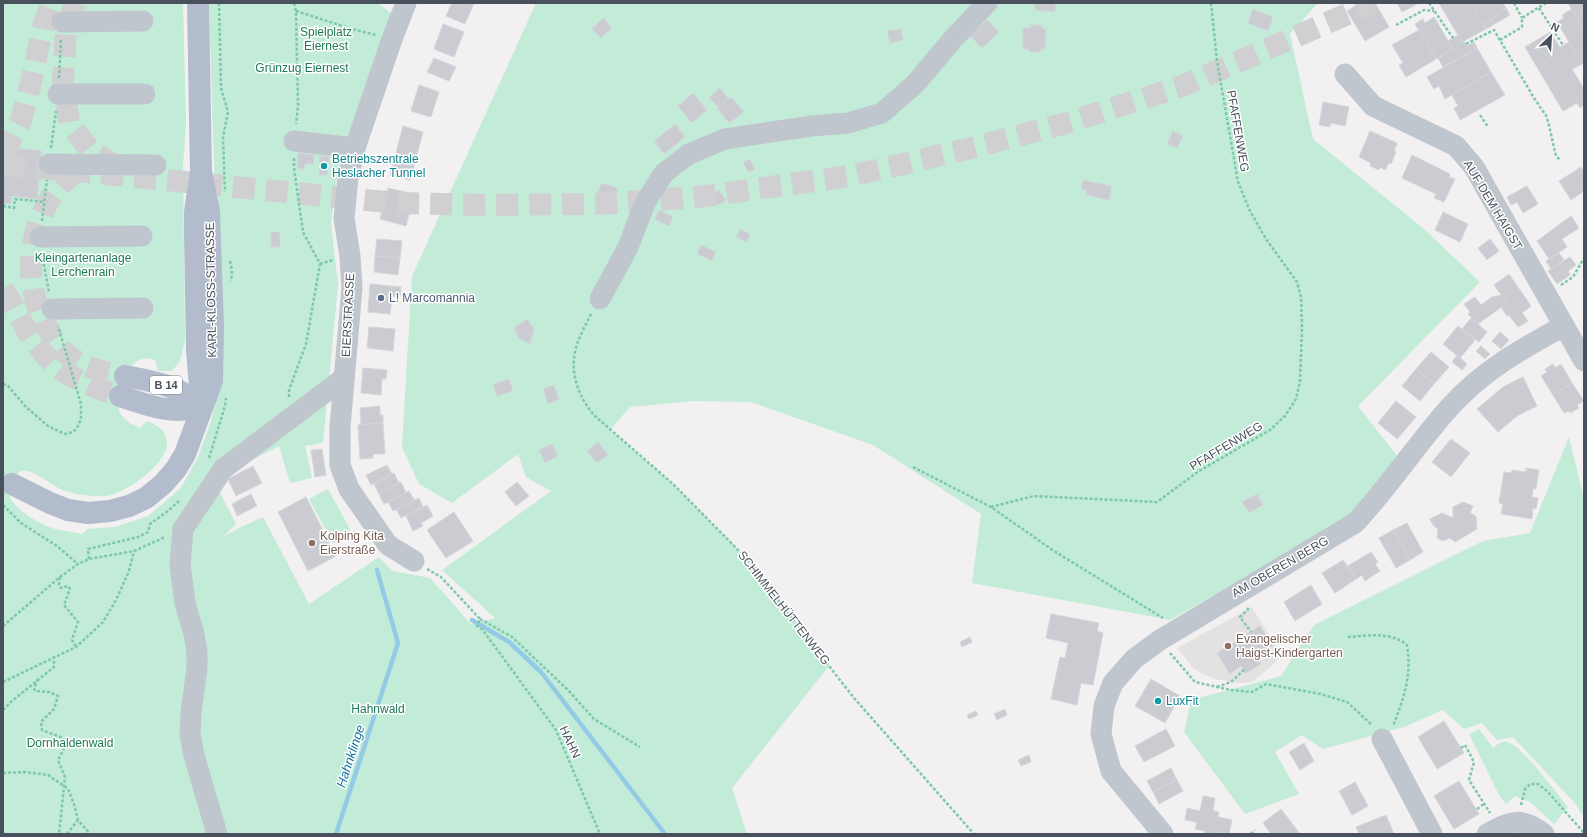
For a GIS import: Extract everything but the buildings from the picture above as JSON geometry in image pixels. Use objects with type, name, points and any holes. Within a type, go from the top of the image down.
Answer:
[{"type":"main road","name":"KARL-KLOSS-STRASSE","points":[[198,3],[201,172],[195,212],[197,350],[198,376],[202,406]]},
{"type":"main road","name":"KARL-KLOSS-STRASSE","points":[[12,484],[50,504],[68,510],[88,513],[110,511],[129,506],[146,498],[163,484],[176,469],[185,454],[212,381],[213,348],[209,212],[201,172]]},
{"type":"main road","name":"B 14","points":[[185,454],[176,426],[158,408],[122,386],[164,384],[178,378],[188,369],[197,350]]},
{"type":"main road","name":"B 14","points":[[164,384],[187,394],[202,406]]},
{"type":"main road","name":"B 14","points":[[158,408],[178,411],[202,406]]},
{"type":"street","name":"EIERSTRASSE","points":[[406,3],[392,39],[355,148],[348,178],[344,218],[350,256],[352,288],[340,427],[340,465],[349,489],[388,546],[414,561]]},
{"type":"street","points":[[600,299],[628,247],[645,203],[664,173],[689,154],[725,139],[812,126],[848,123],[882,112],[916,84],[953,39],[987,3]]},
{"type":"street","points":[[62,22],[143,21]]},
{"type":"street","name":"AUF DEM HAIGST","points":[[1345,74],[1373,106],[1456,146],[1474,167],[1584,361]]},
{"type":"street","points":[[58,94],[145,94]]},
{"type":"street","points":[[294,141],[355,148]]},
{"type":"street","points":[[49,164],[156,165]]},
{"type":"street","points":[[40,237],[142,236]]},
{"type":"street","points":[[52,309],[143,308]]},
{"type":"street","name":"AM OBEREN BERG","points":[[1163,834],[1111,770],[1101,734],[1104,706],[1113,683],[1134,659],[1160,640],[1355,523],[1449,408],[1473,384],[1508,357],[1564,326]]},
{"type":"street","points":[[217,834],[197,766],[190,733],[197,668],[197,652],[194,634],[185,603],[180,565],[183,529],[223,469],[344,378]]},
{"type":"street","points":[[1384,742],[1432,834]]},
{"type":"street","points":[[1501,828],[1519,822],[1533,826],[1544,834]]},
{"type":"path","points":[[290,418],[289,390],[306,344],[320,264],[303,232],[294,168],[294,141],[298,106],[296,11],[294,3]]},
{"type":"path","name":"PFAFFENWEG","points":[[991,507],[1034,496],[1157,502],[1199,471],[1270,430],[1285,416],[1296,399],[1300,381],[1302,327],[1301,297],[1297,282],[1266,239],[1250,211],[1238,182],[1217,61],[1212,3]]},
{"type":"path","points":[[1429,3],[1453,38]]},
{"type":"path","points":[[1500,40],[1522,27],[1522,18],[1514,3]]},
{"type":"path","points":[[1522,18],[1546,3]]},
{"type":"path","points":[[1539,8],[1563,45]]},
{"type":"path","points":[[1396,25],[1424,10],[1434,11]]},
{"type":"path","points":[[296,11],[352,30],[392,39]]},
{"type":"path","points":[[3,384],[8,386],[26,407],[48,426],[65,434],[73,432],[77,428],[81,419],[81,404],[52,309],[43,266],[40,237],[58,94],[62,22]]},
{"type":"path","points":[[1466,44],[1494,30],[1534,98],[1547,117],[1556,156],[1560,160]]},
{"type":"path","points":[[1480,115],[1488,127]]},
{"type":"path","points":[[3,206],[14,208],[15,199],[44,202]]},
{"type":"path","points":[[1546,295],[1574,277],[1584,258]]},
{"type":"path","name":"SCHIMMELHÜTTENWEG","points":[[585,327],[575,349],[574,371],[580,395],[586,407],[673,484],[752,564],[790,616],[854,698],[974,834]]},
{"type":"path","points":[[913,467],[991,507],[1054,551],[1173,623],[1178,629]]},
{"type":"path","points":[[3,505],[21,523],[57,546],[78,564]]},
{"type":"path","points":[[3,626],[60,577],[89,558],[134,551],[183,529]]},
{"type":"path","points":[[3,682],[54,659],[76,647],[104,622],[129,571],[134,551]]},
{"type":"path","points":[[414,561],[441,577],[480,620],[512,637],[568,690],[594,719],[640,746]]},
{"type":"path","points":[[60,577],[59,584],[62,588],[68,586],[70,589],[64,605],[78,622],[72,640],[76,647]]},
{"type":"path","points":[[1248,609],[1240,617],[1251,632]]},
{"type":"path","name":"HAHN","points":[[480,620],[476,626],[482,629],[510,665],[556,730],[600,834]]},
{"type":"path","points":[[1348,637],[1384,635],[1402,640],[1407,645],[1409,674],[1403,699],[1384,742]]},
{"type":"path","points":[[1160,640],[1178,665],[1195,682],[1252,692],[1266,684],[1321,694],[1347,702],[1378,731],[1384,742]]},
{"type":"path","points":[[3,710],[54,667],[54,659]]},
{"type":"path","points":[[1217,687],[1231,682],[1244,670]]},
{"type":"path","points":[[38,679],[34,688],[35,691],[49,692],[58,696],[54,709],[41,722],[42,730],[63,738],[66,745],[58,760],[65,777],[58,834]]},
{"type":"path","points":[[1461,748],[1465,745],[1474,762],[1469,780],[1501,828],[1525,789],[1530,784],[1538,784],[1548,792],[1584,833]]},
{"type":"path","points":[[3,773],[24,772],[48,775],[64,786],[68,789],[78,820],[90,834]]},
{"type":"path","points":[[1476,809],[1484,804]]},
{"type":"path","points":[[67,834],[78,820]]},
{"type":"path","points":[[1251,834],[1255,830]]},
{"type":"shaded area","name":"Evangelischer Haigst-Kindergarten","points":[[1252,607],[1281,655],[1275,663],[1252,682],[1237,683],[1214,679],[1194,669],[1177,648]]},
{"type":"green space","points":[[3,3],[183,3],[186,123],[183,167],[185,341],[180,361],[172,371],[158,371],[155,360],[143,359],[136,362],[124,375],[120,383],[117,401],[122,416],[130,423],[140,428],[147,421],[160,428],[166,437],[166,449],[162,458],[147,474],[128,487],[111,495],[94,496],[71,492],[61,489],[38,475],[27,471],[22,471],[17,474],[10,487],[9,494],[12,501],[17,507],[33,519],[55,529],[82,534],[88,529],[115,527],[148,516],[181,488],[198,457],[211,421],[218,387],[217,228],[209,3],[377,3],[394,15],[365,86],[338,170],[331,224],[338,285],[323,443],[305,446],[312,478],[290,483],[279,446],[254,459],[211,475],[236,524],[223,537],[263,517],[309,604],[379,557],[393,571],[430,578],[471,624],[495,618],[442,570],[551,491],[526,477],[518,454],[452,503],[419,484],[402,447],[412,276],[536,3],[1318,3],[1290,34],[1313,139],[1424,229],[1480,282],[1358,406],[1404,465],[1367,510],[1170,620],[972,583],[981,514],[873,445],[751,402],[693,401],[630,407],[610,430],[673,484],[752,564],[829,666],[732,788],[747,834],[3,834],[3,203],[12,196],[37,199],[42,151],[3,147]]},
{"type":"green space","points":[[1569,437],[1584,499],[1584,817],[1573,801],[1513,737],[1497,740],[1482,723],[1464,729],[1443,710],[1404,727],[1323,749],[1302,735],[1275,752],[1299,794],[1245,814],[1184,732],[1191,700],[1281,676],[1314,625],[1483,541],[1530,533]]},
{"type":"green space","points":[[328,489],[350,529],[346,539],[333,543],[309,499]]},
{"type":"green space","points":[[1479,729],[1493,748],[1501,743],[1507,742],[1521,752],[1530,760],[1568,807],[1554,824],[1530,802],[1515,796],[1506,804],[1499,795],[1469,734]]},
{"type":"waterway","name":"Hahnklinge","points":[[336,834],[398,643],[377,570]]},
{"type":"waterway","points":[[472,620],[509,642],[541,672],[665,834]]},
{"type":"tunnel","points":[[3,154],[21,121],[43,26],[52,3]]},
{"type":"tunnel","points":[[75,3],[66,30],[63,81],[69,123],[90,150],[121,169]]},
{"type":"tunnel","points":[[3,165],[396,203],[483,205],[599,204],[698,197],[850,176],[980,146],[1073,121],[1182,86],[1373,3]]},
{"type":"tunnel","points":[[76,171],[51,197],[37,228],[31,263],[35,297],[40,314],[48,330],[65,353],[85,366],[125,376]]},
{"type":"tunnel","points":[[3,289],[34,341],[54,364],[80,381],[120,396]]},
{"type":"place","name":"Betriebszentrale Heslacher Tunnel","points":[[324,166]]},
{"type":"place","name":"L! Marcomannia","points":[[381,298]]},
{"type":"place","name":"Kolping Kita Eierstraße","points":[[312,543]]},
{"type":"place","name":"Evangelischer Haigst-Kindergarten","points":[[1228,646]]},
{"type":"place","name":"LuxFit","points":[[1158,701]]},
{"type":"park label","name":"Spielplatz Eiernest","points":[[326,39]]},
{"type":"park label","name":"Grünzug Eiernest","points":[[302,68]]},
{"type":"park label","name":"Kleingartenanlage Lerchenrain","points":[[83,265]]},
{"type":"park label","name":"Hahnwald","points":[[378,709]]},
{"type":"park label","name":"Dornhaldenwald","points":[[70,743]]}]
